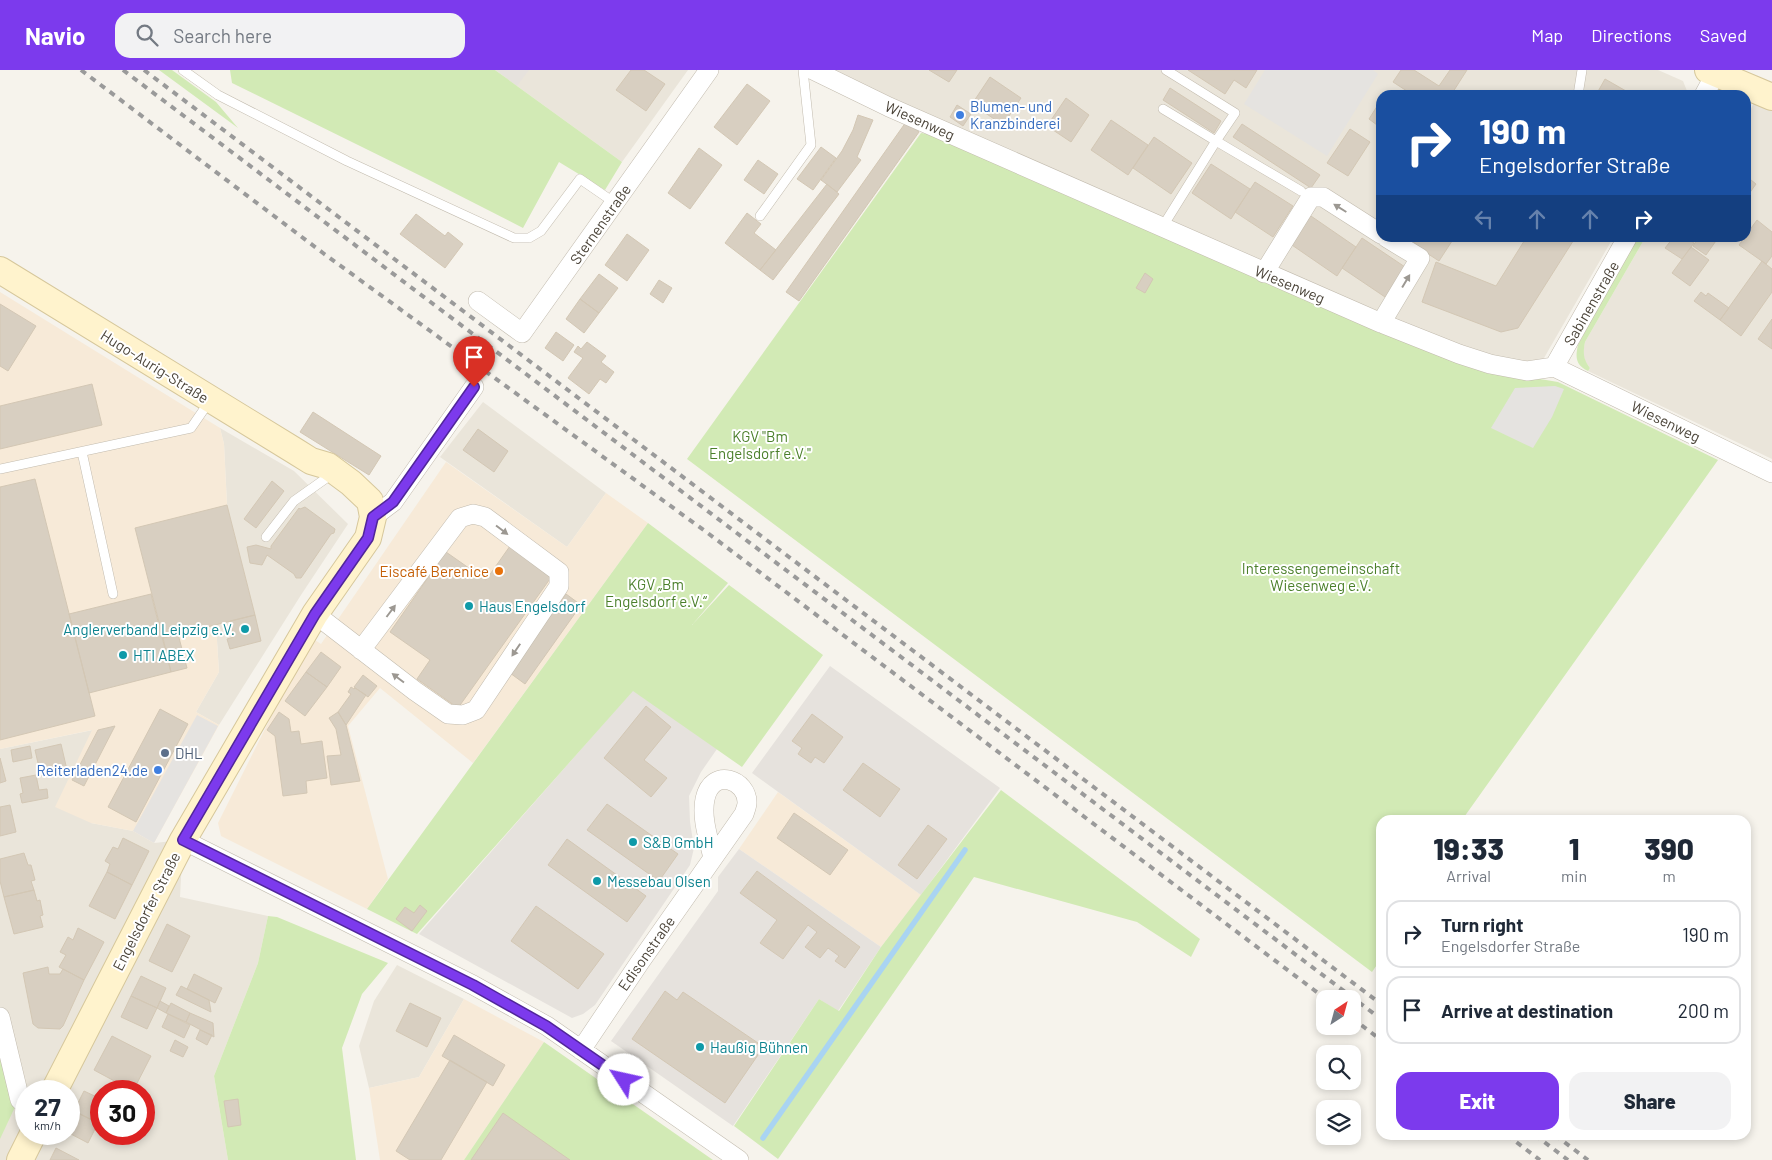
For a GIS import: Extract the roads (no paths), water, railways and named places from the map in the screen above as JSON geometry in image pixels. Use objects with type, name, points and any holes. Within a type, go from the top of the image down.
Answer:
[{"type":"street","name":"Sternenstraße","points":[[478,301],[522,333],[709,70]]},
{"type":"street","name":"Wiesenweg","points":[[813,70],[898,111],[1381,323],[1459,354],[1490,364],[1527,372],[1554,367],[1772,473]]},
{"type":"street","points":[[1712,77],[1772,97]]},
{"type":"street","points":[[1264,273],[1311,197],[1323,197],[1376,231]]},
{"type":"street","points":[[1381,323],[1420,258],[1394,242]]},
{"type":"street","name":"Sabinenstraße","points":[[1554,367],[1625,242]]},
{"type":"street","name":"Hugo-Aurig-Straße","points":[[0,270],[210,400],[318,470],[328,466],[364,494],[370,501],[373,517]]},
{"type":"street","points":[[373,517],[393,502],[474,387]]},
{"type":"street","points":[[315,614],[361,650],[448,714],[464,715],[476,710],[559,586],[559,572],[485,517],[473,514],[460,518],[361,650]]},
{"type":"street","name":"Engelsdorfer Straße","points":[[60,1080],[183,840],[315,614],[368,538],[373,517]]},
{"type":"street","points":[[183,840],[473,985],[546,1026],[739,1160]]},
{"type":"street","name":"Edisonstraße","points":[[581,1050],[713,858]]},
{"type":"street","points":[[0,1017],[15,1080]]},
{"type":"street","points":[[20,1160],[28,1145]]},
{"type":"lane","points":[[183,70],[218,95],[348,161],[514,238],[529,238],[541,232],[580,179],[616,203]]},
{"type":"lane","points":[[760,216],[811,145],[803,70]]},
{"type":"lane","points":[[1163,226],[1235,113],[1166,70]]},
{"type":"lane","points":[[1579,90],[1582,70]]},
{"type":"lane","points":[[1163,108],[1301,191]]},
{"type":"lane","points":[[0,469],[191,428],[210,400]]},
{"type":"lane","points":[[82,452],[113,594]]},
{"type":"lane","points":[[266,536],[318,470]]},
{"type":"waterway","points":[[763,1138],[965,850]]},
{"type":"railway","points":[[81,70],[323,253],[705,531],[1316,991]]},
{"type":"railway","points":[[123,70],[1376,1015]]},
{"type":"railway","points":[[144,70],[1376,1000]]},
{"type":"railway","points":[[1361,1025],[1376,1036]]},
{"type":"railway","points":[[1514,1140],[1540,1160]]},
{"type":"railway","points":[[1542,1140],[1568,1160]]},
{"type":"railway","points":[[1562,1140],[1588,1160]]},
{"type":"place","name":"Blumen- und Kranzbinderei","points":[[960,115]]},
{"type":"place","name":"Eiscafé Berenice","points":[[499,571]]},
{"type":"place","name":"Haus Engelsdorf","points":[[469,606]]},
{"type":"place","name":"Anglerverband Leipzig e.V.","points":[[245,629]]},
{"type":"place","name":"HTI ABEX","points":[[123,655]]},
{"type":"place","name":"DHL","points":[[165,753]]},
{"type":"place","name":"Reiterladen24.de","points":[[158,770]]},
{"type":"place","name":"S&B GmbH","points":[[633,842]]},
{"type":"place","name":"Messebau Olsen","points":[[597,881]]},
{"type":"place","name":"Haußig Bühnen","points":[[700,1047]]},
{"type":"park label","name":"KGV \"Bm Engelsdorf e.V.\"","points":[[760,444]]},
{"type":"park label","name":"Interessengemeinschaft Wiesenweg e.V.","points":[[1321,576]]},
{"type":"park label","name":"KGV „Bm Engelsdorf e.V.“","points":[[656,592]]}]
